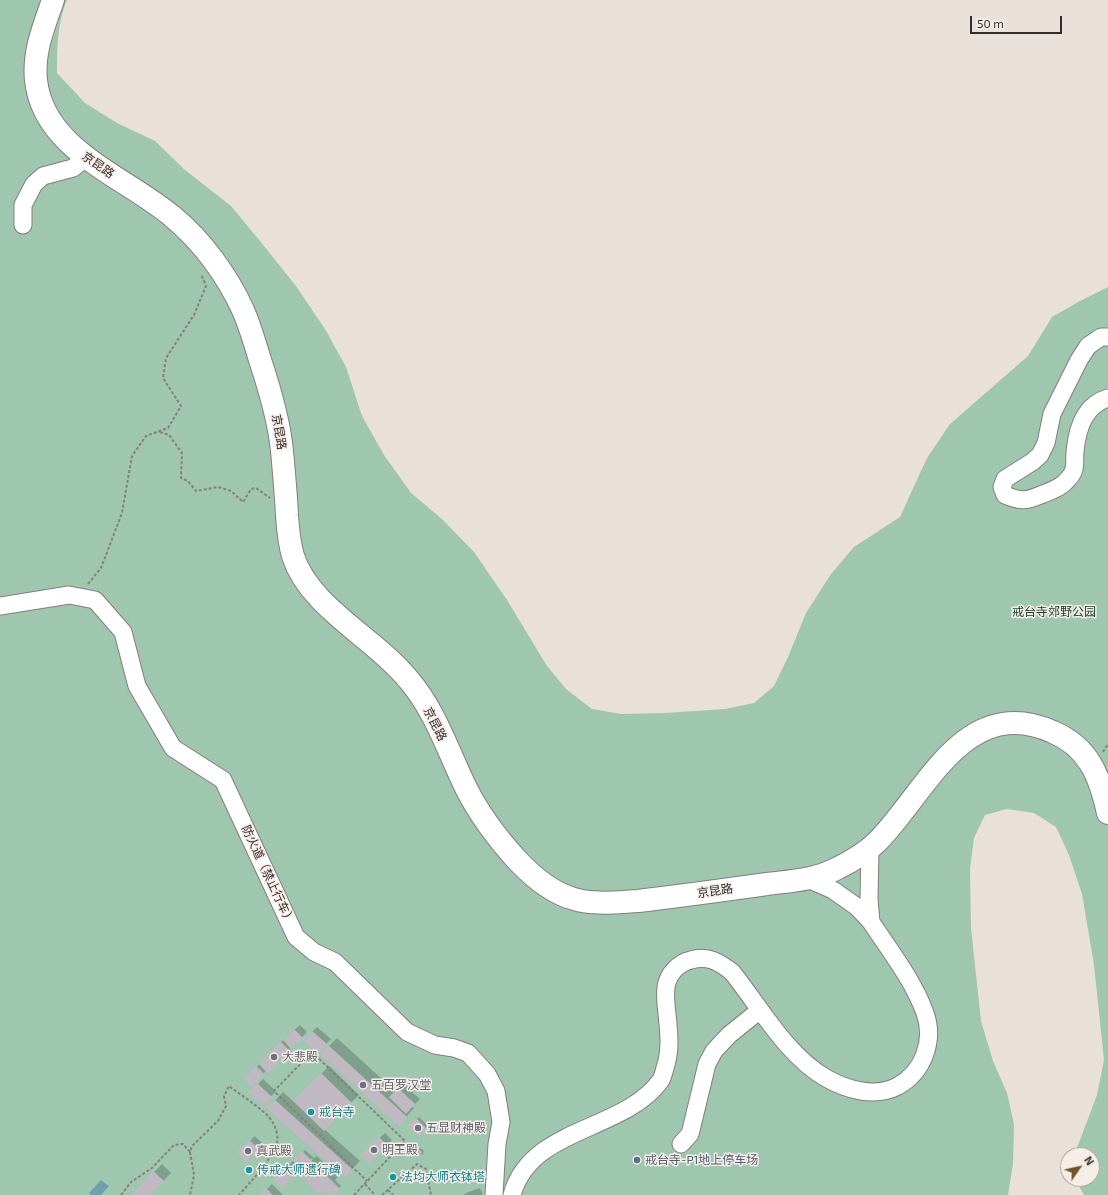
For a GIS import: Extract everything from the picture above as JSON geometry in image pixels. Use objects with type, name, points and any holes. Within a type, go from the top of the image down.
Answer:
[{"type":"main road","name":"京昆路","points":[[52,0],[38,47],[36,64],[36,81],[44,109],[52,123],[62,136],[87,157],[173,217],[192,235],[208,253],[243,310],[251,331],[274,408],[282,448],[289,540],[292,556],[299,571],[308,587],[324,603],[399,668],[413,684],[429,710],[468,790],[482,815],[508,850],[523,867],[538,880],[555,891],[573,899],[590,902],[611,902],[653,899],[808,879],[836,870],[870,849],[952,752],[968,738],[988,727],[1007,723],[1024,723],[1044,728],[1062,736],[1078,748],[1093,767],[1099,780],[1108,813]]},
{"type":"street","points":[[23,224],[23,205],[34,184],[43,176],[73,168],[87,157]]},
{"type":"street","points":[[1108,337],[1101,337],[1088,346],[1079,360],[1052,414],[1046,443],[1040,456],[1005,479],[1002,487],[1005,495],[1018,501],[1032,499],[1059,488],[1070,478],[1076,466],[1075,453],[1081,422],[1093,406],[1108,398]]},
{"type":"street","name":"防火道（禁止行车）","points":[[0,606],[69,595],[78,596],[95,600],[123,632],[137,686],[173,748],[223,780],[296,937],[314,952],[335,962],[407,1032],[435,1045],[454,1048],[468,1053],[487,1074],[496,1091],[501,1122],[497,1144],[494,1195]]},
{"type":"street","points":[[870,849],[869,899],[871,922]]},
{"type":"street","points":[[512,1195],[521,1174],[530,1162],[548,1148],[568,1136],[624,1111],[640,1102],[662,1078],[670,1048],[666,988],[668,978],[680,964],[689,960],[700,958],[711,959],[721,963],[732,972],[760,1010],[796,1054],[826,1078],[862,1092],[877,1092],[890,1090],[903,1083],[918,1069],[926,1054],[928,1038],[926,1015],[916,992],[871,922],[857,907],[833,890],[808,879]]},
{"type":"street","points":[[681,1144],[690,1134],[708,1064],[714,1051],[729,1034],[760,1010]]},
{"type":"path","points":[[78,596],[100,568],[114,533],[122,512],[132,456],[146,436],[168,428],[181,406],[163,378],[166,358],[194,315],[206,286],[201,273]]},
{"type":"path","points":[[158,432],[169,435],[182,453],[181,478],[188,481],[196,491],[218,487],[231,491],[243,502],[251,489],[256,488],[271,500],[286,497]]},
{"type":"path","points":[[354,1195],[368,1181],[405,1140],[312,1052],[274,1091],[368,1181]]},
{"type":"path","points":[[190,1195],[194,1175],[190,1152],[192,1146],[218,1121],[226,1106],[224,1096],[229,1086],[267,1115],[275,1126],[277,1142],[270,1157],[258,1174],[239,1195]]},
{"type":"path","points":[[121,1195],[131,1182],[152,1168],[174,1145],[183,1144],[190,1152]]},
{"type":"path","points":[[382,1195],[417,1164],[426,1169],[431,1195]]},
{"type":"path","points":[[365,1184],[375,1195]]},
{"type":"path","points":[[388,1190],[393,1195]]},
{"type":"green space","name":"戒台寺郊野公园","points":[[0,0],[67,0],[59,27],[57,73],[85,103],[117,123],[155,141],[185,170],[231,206],[296,286],[325,329],[346,367],[362,416],[384,455],[411,493],[442,519],[474,552],[507,600],[547,666],[566,689],[592,709],[621,714],[665,713],[725,709],[754,703],[774,686],[806,613],[831,574],[854,547],[900,517],[927,458],[950,424],[1028,356],[1052,317],[1108,287],[1108,1195],[1084,1195],[1080,1187],[1100,1187],[1100,1147],[1077,1147],[1097,1095],[1104,1060],[1094,965],[1082,894],[1069,855],[1056,827],[1034,813],[1007,809],[985,815],[974,838],[970,869],[971,928],[981,1021],[993,1061],[1007,1093],[1014,1124],[1013,1164],[1008,1195],[0,1195]]},
{"type":"water","points":[[101,1180],[109,1186],[101,1195],[91,1195],[89,1193]]},
{"type":"building","points":[[294,1029],[303,1038],[291,1049],[283,1040]]},
{"type":"building","points":[[312,1031],[327,1044],[318,1054],[303,1040]]},
{"type":"building","name":"大悲殿","points":[[280,1041],[290,1051],[268,1074],[259,1064]]},
{"type":"building","name":"五百罗汉堂","points":[[328,1045],[407,1117],[399,1126],[320,1054]]},
{"type":"building","points":[[256,1066],[264,1074],[252,1087],[244,1079]]},
{"type":"building","points":[[321,1073],[352,1103],[324,1131],[293,1101]]},
{"type":"building","points":[[257,1083],[272,1097],[264,1106],[248,1093]]},
{"type":"building","points":[[398,1088],[415,1104],[406,1114],[389,1097]]},
{"type":"building","points":[[274,1099],[352,1169],[345,1178],[266,1108]]},
{"type":"building","name":"五显财神殿","points":[[416,1118],[427,1129],[420,1137],[408,1126]]},
{"type":"building","name":"明王殿","points":[[379,1137],[388,1146],[369,1164],[360,1155]]},
{"type":"building","name":"真武殿","points":[[249,1140],[259,1149],[246,1162],[237,1152]]},
{"type":"building","points":[[418,1149],[421,1150],[421,1156],[418,1157],[415,1156],[414,1153],[415,1150]]},
{"type":"building","points":[[302,1151],[340,1189],[334,1195],[329,1195],[325,1191],[320,1195],[298,1173],[302,1169],[293,1160]]},
{"type":"building","points":[[287,1166],[295,1174],[281,1188],[273,1179]]},
{"type":"building","points":[[153,1171],[164,1181],[151,1195],[131,1195]]},
{"type":"building","name":"法均大师衣钵塔","points":[[393,1173],[396,1174],[396,1180],[393,1181],[390,1180],[389,1177],[390,1174]]},
{"type":"building","points":[[266,1188],[273,1195],[259,1195]]},
{"type":"place","name":"大悲殿","points":[[274,1057]]},
{"type":"place","name":"五百罗汉堂","points":[[363,1085]]},
{"type":"place","name":"戒台寺","points":[[311,1112]]},
{"type":"place","name":"五显财神殿","points":[[418,1128]]},
{"type":"place","name":"明王殿","points":[[374,1150]]},
{"type":"place","name":"真武殿","points":[[248,1151]]},
{"type":"place","name":"戒台寺-P1地上停车场","points":[[637,1160]]},
{"type":"place","name":"传戒大师遗行碑","points":[[249,1170]]},
{"type":"place","name":"法均大师衣钵塔","points":[[393,1177]]}]
